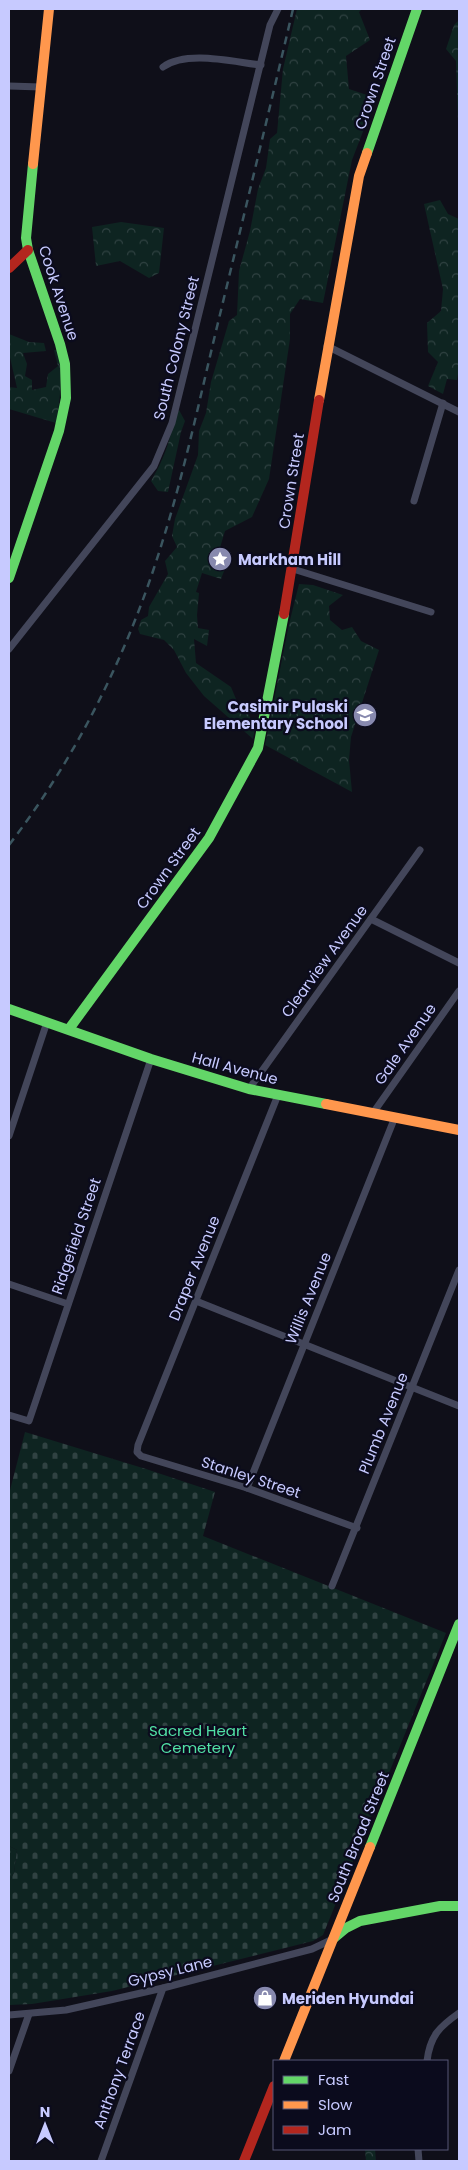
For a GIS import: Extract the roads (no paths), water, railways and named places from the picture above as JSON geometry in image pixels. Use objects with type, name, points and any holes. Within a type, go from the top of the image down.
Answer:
[{"type":"street","name":"Cook Avenue","points":[[9,578],[59,431],[66,398],[65,364],[28,250],[27,227],[50,9]]},
{"type":"street","name":"South Colony Street","points":[[9,649],[143,482],[162,451],[172,423],[270,25],[278,9]]},
{"type":"street","name":"Crown Street","points":[[69,1029],[209,838],[258,748],[292,569],[327,346],[359,176],[417,9]]},
{"type":"street","points":[[163,67],[186,58],[261,65]]},
{"type":"street","points":[[9,86],[41,86]]},
{"type":"street","points":[[9,268],[28,250]]},
{"type":"street","points":[[327,346],[459,412]]},
{"type":"street","points":[[414,501],[443,403]]},
{"type":"street","points":[[292,569],[431,612]]},
{"type":"street","name":"Clearview Avenue","points":[[249,1089],[420,850]]},
{"type":"street","points":[[371,919],[459,962]]},
{"type":"street","name":"Gale Avenue","points":[[373,1113],[459,991]]},
{"type":"street","name":"Hall Avenue","points":[[9,1009],[151,1059],[249,1089],[459,1130]]},
{"type":"street","points":[[9,1136],[47,1022]]},
{"type":"street","name":"Ridgefield Street","points":[[9,1415],[29,1422],[151,1059]]},
{"type":"street","name":"Draper Avenue","points":[[137,1452],[138,1445],[278,1095]]},
{"type":"street","name":"Willis Avenue","points":[[247,1488],[395,1117]]},
{"type":"street","name":"Plumb Avenue","points":[[332,1586],[357,1528],[459,1270]]},
{"type":"street","points":[[9,1284],[68,1304]]},
{"type":"street","points":[[196,1301],[459,1406]]},
{"type":"street","name":"Stanley Street","points":[[137,1452],[141,1456],[247,1488],[357,1528]]},
{"type":"street","name":"South Broad Street","points":[[284,2060],[459,1624]]},
{"type":"street","points":[[334,1938],[346,1928],[360,1921],[440,1906],[459,1906]]},
{"type":"street","name":"Gypsy Lane","points":[[9,2014],[66,2010],[163,1988],[312,1949],[334,1938]]},
{"type":"street","name":"Anthony Terrace","points":[[100,2161],[163,1988]]},
{"type":"street","points":[[427,2060],[429,2046],[442,2025],[459,2013]]},
{"type":"street","points":[[9,2071],[29,2014]]},
{"type":"street","points":[[244,2161],[273,2088]]},
{"type":"railway","points":[[9,845],[57,775],[99,701],[134,623],[149,583],[170,517],[184,464],[293,9]]},
{"type":"place","name":"Markham Hill","points":[[220,559]]},
{"type":"place","name":"Casimir Pulaski Elementary School","points":[[365,715]]},
{"type":"place","name":"Meriden Hyundai","points":[[265,1998]]},
{"type":"park label","name":"Sacred Heart Cemetery","points":[[198,1738]]}]
